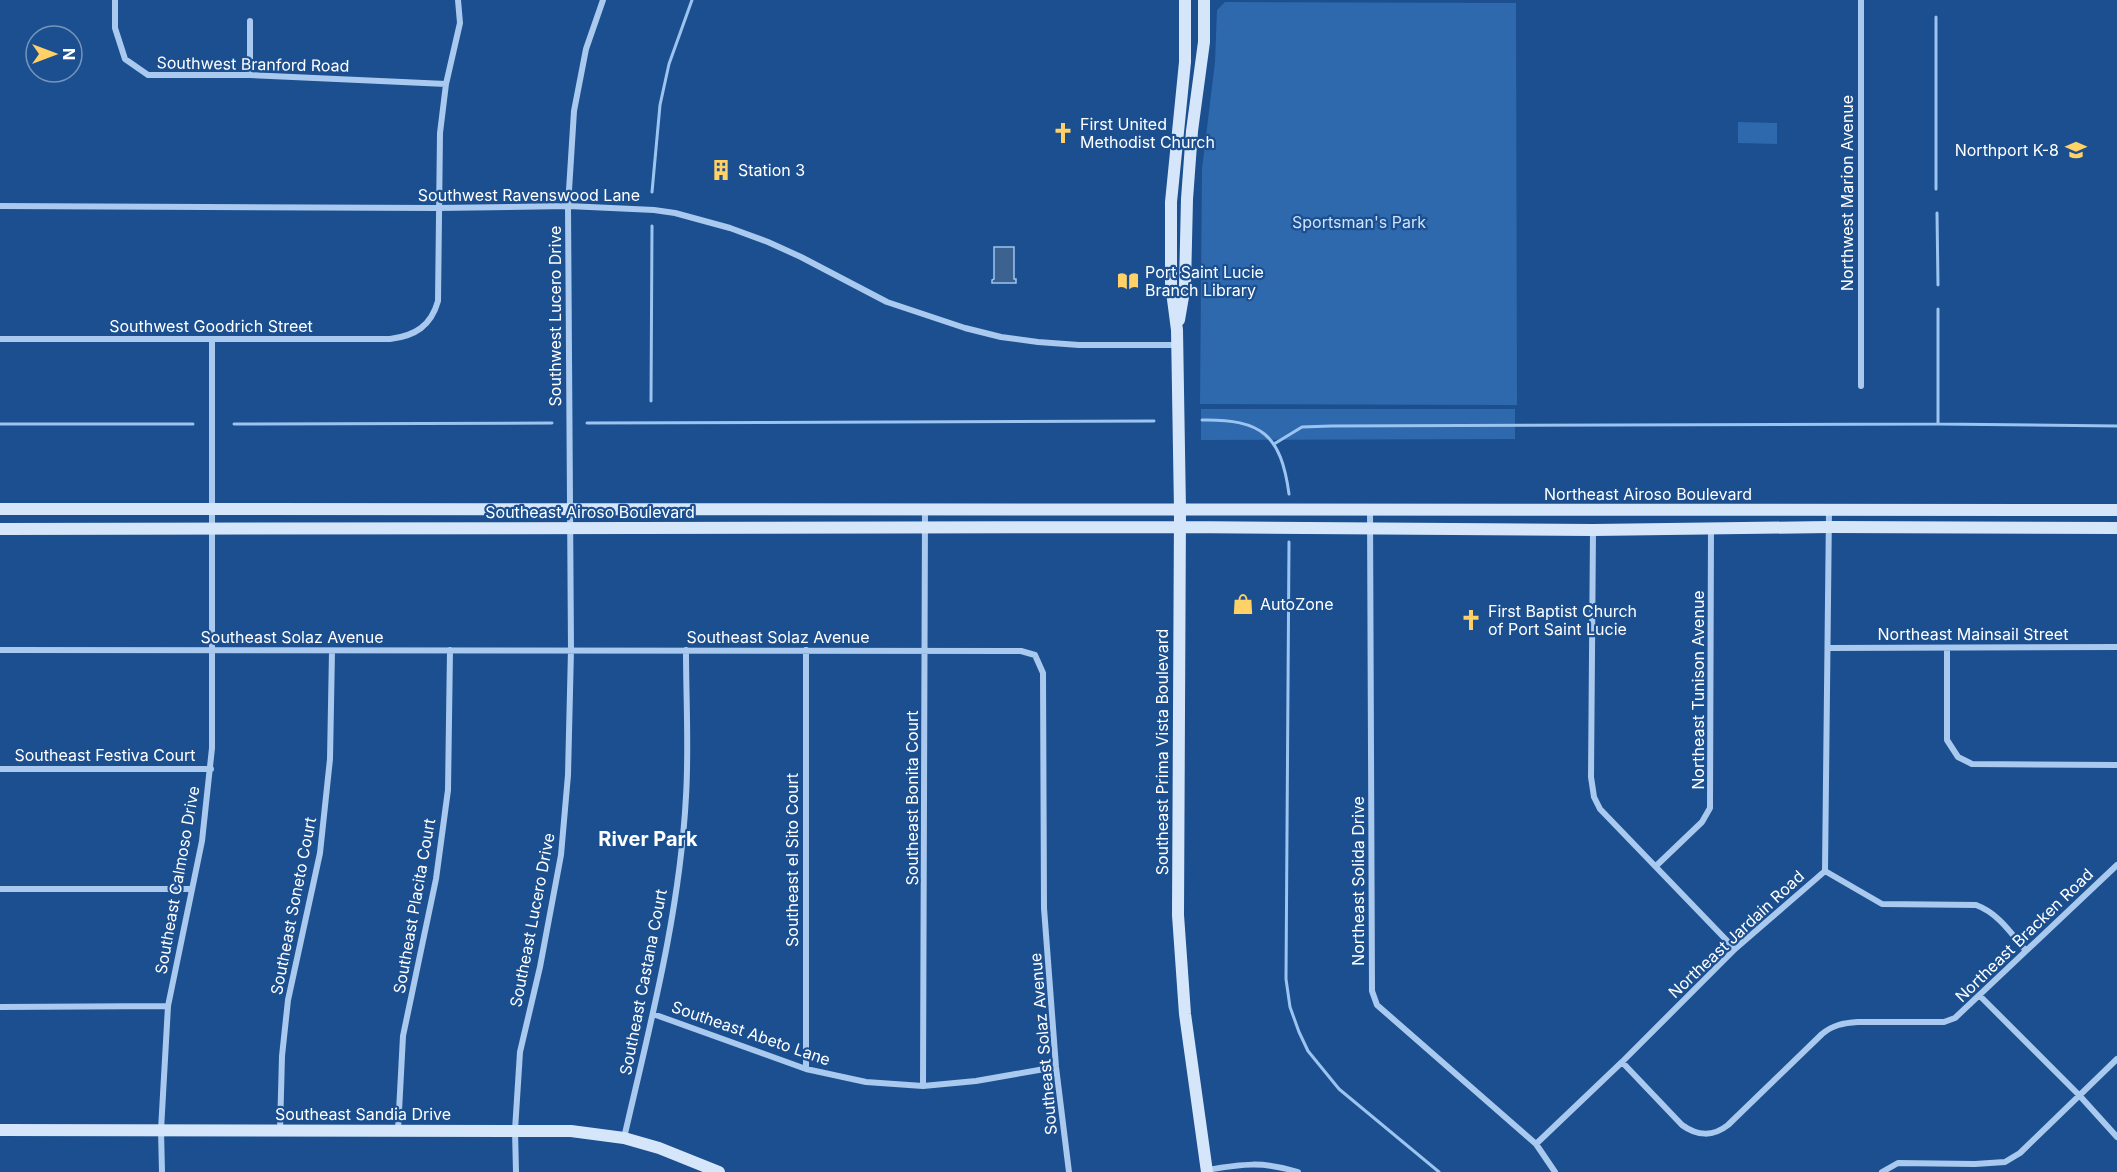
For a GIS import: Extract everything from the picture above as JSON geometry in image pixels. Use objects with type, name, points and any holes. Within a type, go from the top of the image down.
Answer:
[{"type":"main road","points":[[1177,330],[1171,284],[1171,187],[1185,62],[1185,0]]},
{"type":"main road","points":[[1177,330],[1185,285],[1186,199],[1204,42],[1204,0]]},
{"type":"main road","name":"Southeast Prima Vista Boulevard","points":[[1177,330],[1180,510],[1178,915],[1185,1014],[1203,1171]]},
{"type":"main road","name":"Southeast Airoso Boulevard","points":[[0,509],[1180,510]]},
{"type":"main road","points":[[744,509],[744,529]]},
{"type":"main road","points":[[398,510],[398,529]]},
{"type":"main road","name":"Northeast Airoso Boulevard","points":[[1180,510],[2117,510]]},
{"type":"main road","name":"Southeast Airoso Boulevard","points":[[0,529],[1180,527]]},
{"type":"main road","name":"Northeast Airoso Boulevard","points":[[1180,527],[1593,531],[1829,527],[2117,528]]},
{"type":"main road","name":"Southeast Sandia Drive","points":[[0,1130],[571,1131],[624,1138],[659,1148],[719,1172]]},
{"type":"street","name":"Southwest Branford Road","points":[[115,0],[115,28],[125,59],[148,75],[249,75],[446,84]]},
{"type":"street","points":[[437,208],[440,133],[446,84],[460,23],[458,0]]},
{"type":"street","name":"Southwest Lucero Drive","points":[[569,529],[568,206],[574,111],[586,49],[603,0]]},
{"type":"street","name":"Northwest Marion Avenue","points":[[1861,0],[1861,386]]},
{"type":"street","points":[[249,75],[250,21]]},
{"type":"street","name":"Southwest Ravenswood Lane","points":[[0,206],[437,208],[568,206],[654,210],[675,213],[730,228],[801,257],[887,302],[944,323],[1001,337],[1079,345],[1177,345]]},
{"type":"street","name":"Southwest Goodrich Street","points":[[0,339],[390,339],[408,336],[421,330],[432,317],[438,301],[437,208]]},
{"type":"street","name":"Southeast Calmoso Drive","points":[[162,1172],[161,1130],[168,1006],[190,889],[202,841],[211,769],[212,340]]},
{"type":"street","name":"Southeast Bonita Court","points":[[923,1086],[926,510]]},
{"type":"street","name":"Northeast Solida Drive","points":[[1370,510],[1372,991],[1377,1005],[1536,1144],[1555,1172]]},
{"type":"street","name":"Northeast Jardain Road","points":[[1536,1144],[1735,949],[1825,871],[1829,510]]},
{"type":"street","name":"Northeast Tunison Avenue","points":[[1656,866],[1702,822],[1710,808],[1711,528]]},
{"type":"street","name":"Southeast Lucero Drive","points":[[516,1172],[520,1052],[540,967],[561,855],[568,775],[571,650],[569,529]]},
{"type":"street","points":[[1593,531],[1592,790],[1600,809],[1735,949]]},
{"type":"street","name":"Northeast Mainsail Street","points":[[1829,648],[2117,647]]},
{"type":"street","points":[[1947,648],[1947,740],[1958,757],[1972,764],[2117,765]]},
{"type":"street","name":"Southeast Solaz Avenue","points":[[0,650],[1021,651],[1035,655],[1043,674],[1044,908],[1056,1067],[1069,1172]]},
{"type":"street","name":"Southeast Placita Court","points":[[398,1130],[403,1036],[436,879],[448,790],[450,650]]},
{"type":"street","name":"Southeast Castana Court","points":[[624,1138],[673,915],[686,796],[686,650]]},
{"type":"street","name":"Southeast el Sito Court","points":[[806,650],[806,1069]]},
{"type":"street","name":"Southeast Soneto Court","points":[[280,1130],[282,1056],[288,1000],[320,853],[329,771],[332,651]]},
{"type":"street","name":"Southeast Festiva Court","points":[[0,769],[211,769]]},
{"type":"street","name":"Northeast Bracken Road","points":[[1622,1062],[1682,1125],[1696,1132],[1710,1134],[1728,1125],[1821,1034],[1832,1027],[1858,1022],[1944,1022],[1955,1018],[2117,865]]},
{"type":"street","points":[[1825,871],[1882,904],[1976,905],[1987,909],[2002,922],[2026,951]]},
{"type":"street","points":[[0,889],[190,889]]},
{"type":"street","points":[[1980,996],[2079,1095],[2117,1137]]},
{"type":"street","points":[[0,1006],[168,1006]]},
{"type":"street","name":"Southeast Abeto Lane","points":[[653,1014],[806,1069],[866,1082],[923,1086],[976,1082],[1056,1067]]},
{"type":"street","points":[[1882,1172],[1898,1163],[2005,1162],[2020,1153],[2117,1059]]},
{"type":"street","points":[[1203,1171],[1269,1164],[1298,1172]]},
{"type":"green space","name":"Sportsman's Park","points":[[1225,2],[1516,3],[1517,405],[1200,404],[1202,169],[1215,62],[1217,10]]},
{"type":"green space","points":[[1738,122],[1777,123],[1777,144],[1738,143]]},
{"type":"green space","points":[[1201,409],[1515,409],[1515,439],[1201,440]]},
{"type":"shaded area","points":[[994,247],[1014,247],[1016,283],[992,283]]},
{"type":"waterway","points":[[652,192],[660,105],[669,64],[692,0]]},
{"type":"waterway","points":[[1936,17],[1936,189]]},
{"type":"waterway","points":[[1937,213],[1938,285]]},
{"type":"waterway","points":[[651,401],[652,226]]},
{"type":"waterway","points":[[1938,309],[1938,424]]},
{"type":"waterway","points":[[1202,420],[1240,423],[1254,427],[1265,434],[1274,444],[1280,457],[1289,494]]},
{"type":"waterway","points":[[587,423],[1154,421]]},
{"type":"waterway","points":[[234,424],[552,423]]},
{"type":"waterway","points":[[0,424],[193,424]]},
{"type":"waterway","points":[[1274,444],[1302,427],[1331,426],[1938,424],[2117,426]]},
{"type":"waterway","points":[[1289,542],[1286,979],[1290,1007],[1308,1051],[1339,1089],[1439,1172]]},
{"type":"place","name":"First United Methodist Church","points":[[1063,133]]},
{"type":"place","name":"Northport K-8","points":[[2076,150]]},
{"type":"place","name":"Station 3","points":[[721,170]]},
{"type":"place","name":"Port Saint Lucie Branch Library","points":[[1128,281]]},
{"type":"place","name":"AutoZone","points":[[1243,604]]},
{"type":"place","name":"First Baptist Church of Port Saint Lucie","points":[[1471,620]]},
{"type":"district","name":"River Park","points":[[648,839]]}]
